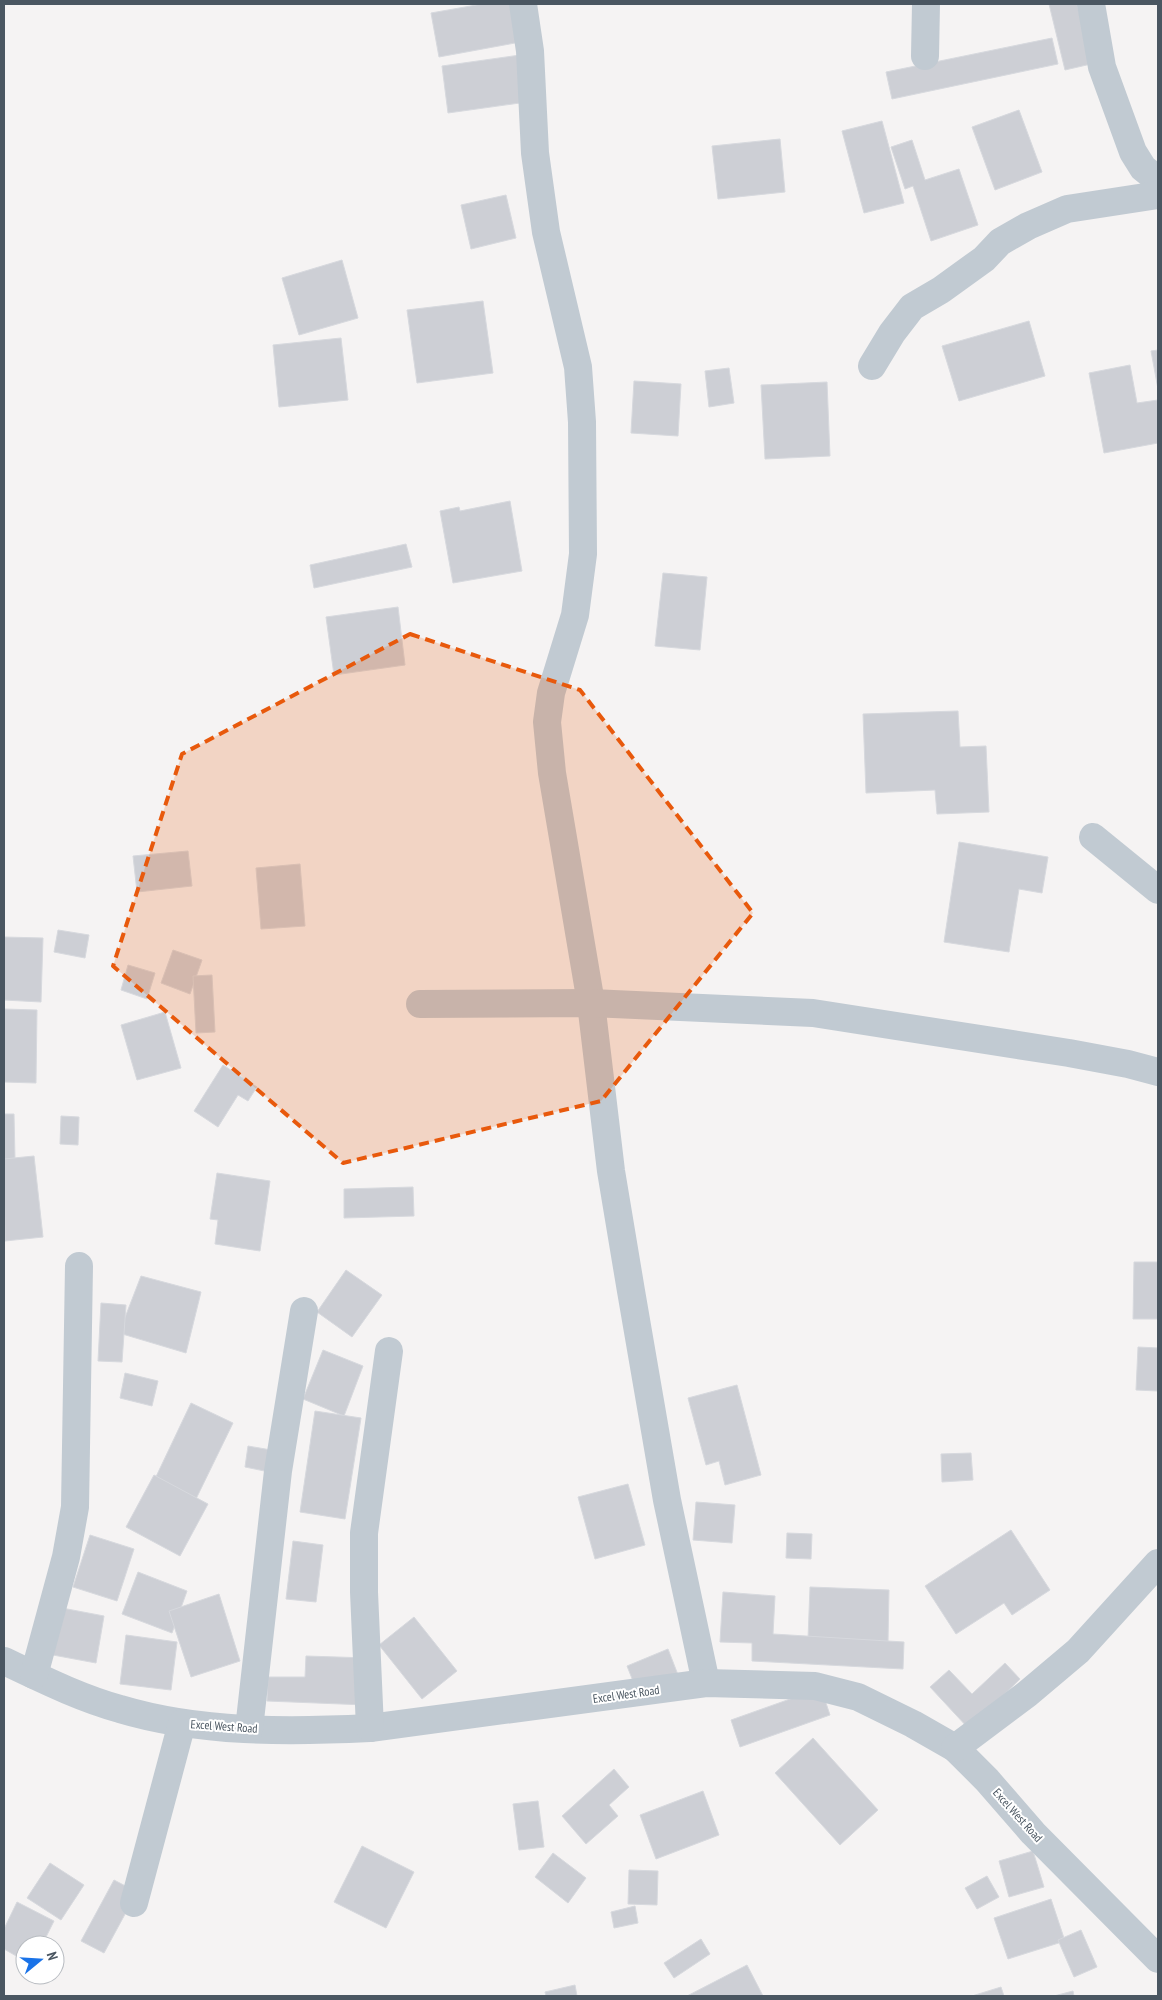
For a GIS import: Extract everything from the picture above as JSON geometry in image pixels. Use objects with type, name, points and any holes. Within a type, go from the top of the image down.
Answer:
[{"type":"street","points":[[523,4],[530,51],[535,152],[546,232],[578,367],[580,394],[583,554],[575,615],[553,686],[547,722],[560,829],[591,1003],[611,1171],[667,1500],[706,1683]]},
{"type":"street","points":[[925,56],[926,4]]},
{"type":"street","points":[[1091,4],[1102,67],[1133,152],[1143,168],[1158,180]]},
{"type":"street","points":[[872,366],[912,307],[941,290],[984,259],[1000,242],[1028,226],[1067,209],[1158,194]]},
{"type":"street","points":[[1093,837],[1158,890]]},
{"type":"street","points":[[420,1004],[591,1003],[813,1013],[1049,1049],[1128,1064],[1158,1072]]},
{"type":"street","points":[[34,1675],[66,1557],[75,1507],[79,1266]]},
{"type":"street","points":[[249,1729],[278,1471],[304,1311]]},
{"type":"street","points":[[370,1728],[364,1592],[364,1532],[389,1351]]},
{"type":"street","points":[[955,1748],[1027,1694],[1078,1651],[1158,1564]]},
{"type":"street","name":"Excel West Road","points":[[4,1661],[79,1695],[121,1710],[182,1723],[249,1729],[321,1730],[370,1728],[706,1683],[815,1686],[858,1697],[913,1724],[955,1748],[987,1780],[1033,1833],[1158,1959]]},
{"type":"street","points":[[134,1903],[182,1723]]},
{"type":"highlighted area","points":[[410,634],[580,690],[753,913],[601,1101],[343,1163],[113,966],[182,754]]},
{"type":"building","points":[[482,4],[519,4],[526,41],[439,57],[431,13]]},
{"type":"building","points":[[1049,4],[1077,4],[1091,64],[1065,70]]},
{"type":"building","points":[[1052,38],[1058,64],[892,99],[886,72]]},
{"type":"building","points":[[520,55],[527,102],[448,113],[442,66]]},
{"type":"building","points":[[1019,110],[1042,172],[995,190],[972,127]]},
{"type":"building","points":[[882,121],[904,203],[864,213],[842,131]]},
{"type":"building","points":[[780,139],[785,192],[718,199],[712,146]]},
{"type":"building","points":[[912,140],[925,180],[959,169],[978,225],[931,241],[913,186],[905,189],[891,147]]},
{"type":"building","points":[[506,195],[516,238],[471,249],[461,205]]},
{"type":"building","points":[[342,260],[358,318],[299,335],[282,278]]},
{"type":"building","points":[[483,301],[493,373],[417,383],[407,310]]},
{"type":"building","points":[[1029,321],[1045,376],[959,401],[942,346]]},
{"type":"building","points":[[341,338],[348,400],[279,407],[273,345]]},
{"type":"building","points":[[1158,350],[1158,389],[1151,351]]},
{"type":"building","points":[[1130,365],[1137,403],[1158,400],[1158,443],[1104,453],[1089,373]]},
{"type":"building","points":[[729,368],[734,403],[709,407],[705,371]]},
{"type":"building","points":[[634,381],[681,384],[678,436],[631,433]]},
{"type":"building","points":[[827,382],[830,456],[765,459],[761,385]]},
{"type":"building","points":[[510,501],[522,571],[453,583],[440,511],[459,507],[460,511]]},
{"type":"building","points":[[406,544],[412,567],[314,588],[310,565]]},
{"type":"building","points":[[663,573],[707,577],[700,650],[655,646]]},
{"type":"building","points":[[398,607],[405,665],[334,675],[326,617]]},
{"type":"building","points":[[958,711],[960,747],[986,746],[989,812],[937,814],[935,790],[866,793],[863,714]]},
{"type":"building","points":[[959,842],[1048,857],[1042,893],[1019,889],[1009,952],[944,942]]},
{"type":"building","points":[[188,851],[192,886],[137,892],[133,856]]},
{"type":"building","points":[[300,864],[305,926],[261,929],[256,868]]},
{"type":"building","points":[[58,930],[89,935],[85,958],[54,952]]},
{"type":"building","points":[[4,937],[43,938],[41,1002],[4,1000]]},
{"type":"building","points":[[173,950],[202,960],[190,994],[161,983]]},
{"type":"building","points":[[128,965],[155,973],[147,999],[121,990]]},
{"type":"building","points":[[212,975],[215,1032],[196,1033],[193,976]]},
{"type":"building","points":[[4,1009],[37,1010],[36,1083],[4,1082]]},
{"type":"building","points":[[165,1012],[181,1068],[137,1080],[121,1025]]},
{"type":"building","points":[[223,1065],[257,1087],[248,1101],[238,1095],[218,1127],[194,1111]]},
{"type":"building","points":[[4,1114],[14,1114],[15,1159],[4,1160]]},
{"type":"building","points":[[61,1116],[79,1117],[78,1145],[60,1144]]},
{"type":"building","points":[[34,1156],[43,1237],[5,1241],[4,1159]]},
{"type":"building","points":[[217,1173],[270,1181],[260,1251],[215,1244],[218,1220],[210,1219]]},
{"type":"building","points":[[413,1187],[414,1216],[344,1218],[344,1189]]},
{"type":"building","points":[[1134,1262],[1158,1262],[1158,1319],[1133,1319]]},
{"type":"building","points":[[346,1270],[382,1295],[352,1337],[317,1312]]},
{"type":"building","points":[[141,1276],[201,1292],[186,1353],[119,1333]]},
{"type":"building","points":[[101,1303],[126,1305],[122,1362],[98,1361]]},
{"type":"building","points":[[1138,1347],[1158,1348],[1158,1391],[1136,1390]]},
{"type":"building","points":[[323,1350],[363,1366],[344,1416],[303,1399]]},
{"type":"building","points":[[125,1373],[158,1381],[152,1406],[120,1398]]},
{"type":"building","points":[[737,1385],[761,1475],[725,1485],[719,1461],[706,1465],[688,1398]]},
{"type":"building","points":[[191,1403],[233,1423],[194,1503],[153,1483]]},
{"type":"building","points":[[315,1411],[361,1418],[345,1519],[300,1512]]},
{"type":"building","points":[[248,1446],[277,1451],[274,1473],[245,1467]]},
{"type":"building","points":[[971,1453],[973,1480],[942,1482],[941,1454]]},
{"type":"building","points":[[154,1475],[208,1504],[180,1556],[126,1527]]},
{"type":"building","points":[[628,1484],[645,1545],[595,1559],[578,1497]]},
{"type":"building","points":[[696,1502],[735,1505],[732,1543],[693,1540]]},
{"type":"building","points":[[1011,1530],[1050,1590],[1012,1615],[1004,1603],[956,1634],[925,1586]]},
{"type":"building","points":[[787,1533],[812,1534],[811,1559],[786,1558]]},
{"type":"building","points":[[90,1535],[134,1549],[117,1601],[73,1587]]},
{"type":"building","points":[[293,1541],[323,1545],[316,1602],[286,1599]]},
{"type":"building","points":[[138,1572],[187,1591],[172,1633],[122,1614]]},
{"type":"building","points":[[810,1587],[889,1590],[888,1642],[808,1639]]},
{"type":"building","points":[[723,1592],[775,1596],[773,1634],[904,1642],[903,1669],[752,1661],[752,1643],[720,1642]]},
{"type":"building","points":[[219,1594],[240,1661],[191,1677],[169,1611]]},
{"type":"building","points":[[62,1608],[104,1616],[96,1663],[53,1655]]},
{"type":"building","points":[[414,1617],[457,1671],[422,1699],[379,1645]]},
{"type":"building","points":[[126,1635],[177,1642],[171,1690],[120,1684]]},
{"type":"building","points":[[668,1649],[680,1680],[639,1696],[627,1666]]},
{"type":"building","points":[[306,1656],[368,1658],[366,1705],[267,1701],[268,1677],[305,1677]]},
{"type":"building","points":[[1005,1663],[1020,1679],[969,1729],[930,1687],[949,1670],[972,1694]]},
{"type":"building","points":[[821,1688],[830,1715],[740,1747],[731,1720]]},
{"type":"building","points":[[813,1738],[878,1810],[840,1845],[775,1773]]},
{"type":"building","points":[[614,1769],[629,1787],[609,1805],[618,1816],[586,1844],[562,1816]]},
{"type":"building","points":[[703,1791],[719,1835],[656,1859],[640,1815]]},
{"type":"building","points":[[538,1801],[544,1847],[519,1850],[513,1804]]},
{"type":"building","points":[[362,1846],[414,1872],[386,1928],[334,1902]]},
{"type":"building","points":[[1033,1851],[1044,1887],[1009,1897],[999,1861]]},
{"type":"building","points":[[553,1853],[586,1878],[568,1903],[535,1877]]},
{"type":"building","points":[[50,1863],[84,1885],[61,1920],[27,1898]]},
{"type":"building","points":[[629,1870],[658,1871],[657,1905],[628,1904]]},
{"type":"building","points":[[987,1876],[999,1897],[977,1909],[965,1888]]},
{"type":"building","points":[[114,1880],[137,1892],[104,1953],[81,1941]]},
{"type":"building","points":[[1051,1899],[1065,1941],[1008,1959],[994,1918]]},
{"type":"building","points":[[17,1902],[54,1921],[47,1935],[15,1935],[15,1955],[4,1949],[4,1929]]},
{"type":"building","points":[[635,1906],[638,1923],[614,1928],[611,1912]]},
{"type":"building","points":[[1081,1930],[1097,1967],[1074,1977],[1058,1940]]},
{"type":"building","points":[[701,1939],[710,1954],[674,1978],[664,1963]]},
{"type":"building","points":[[747,1965],[763,1996],[687,1996]]},
{"type":"building","points":[[575,1985],[577,1996],[546,1996],[545,1992]]},
{"type":"building","points":[[1001,1987],[1004,1996],[972,1996]]},
{"type":"building","points":[[1073,1991],[1074,1996],[1054,1996]]}]
